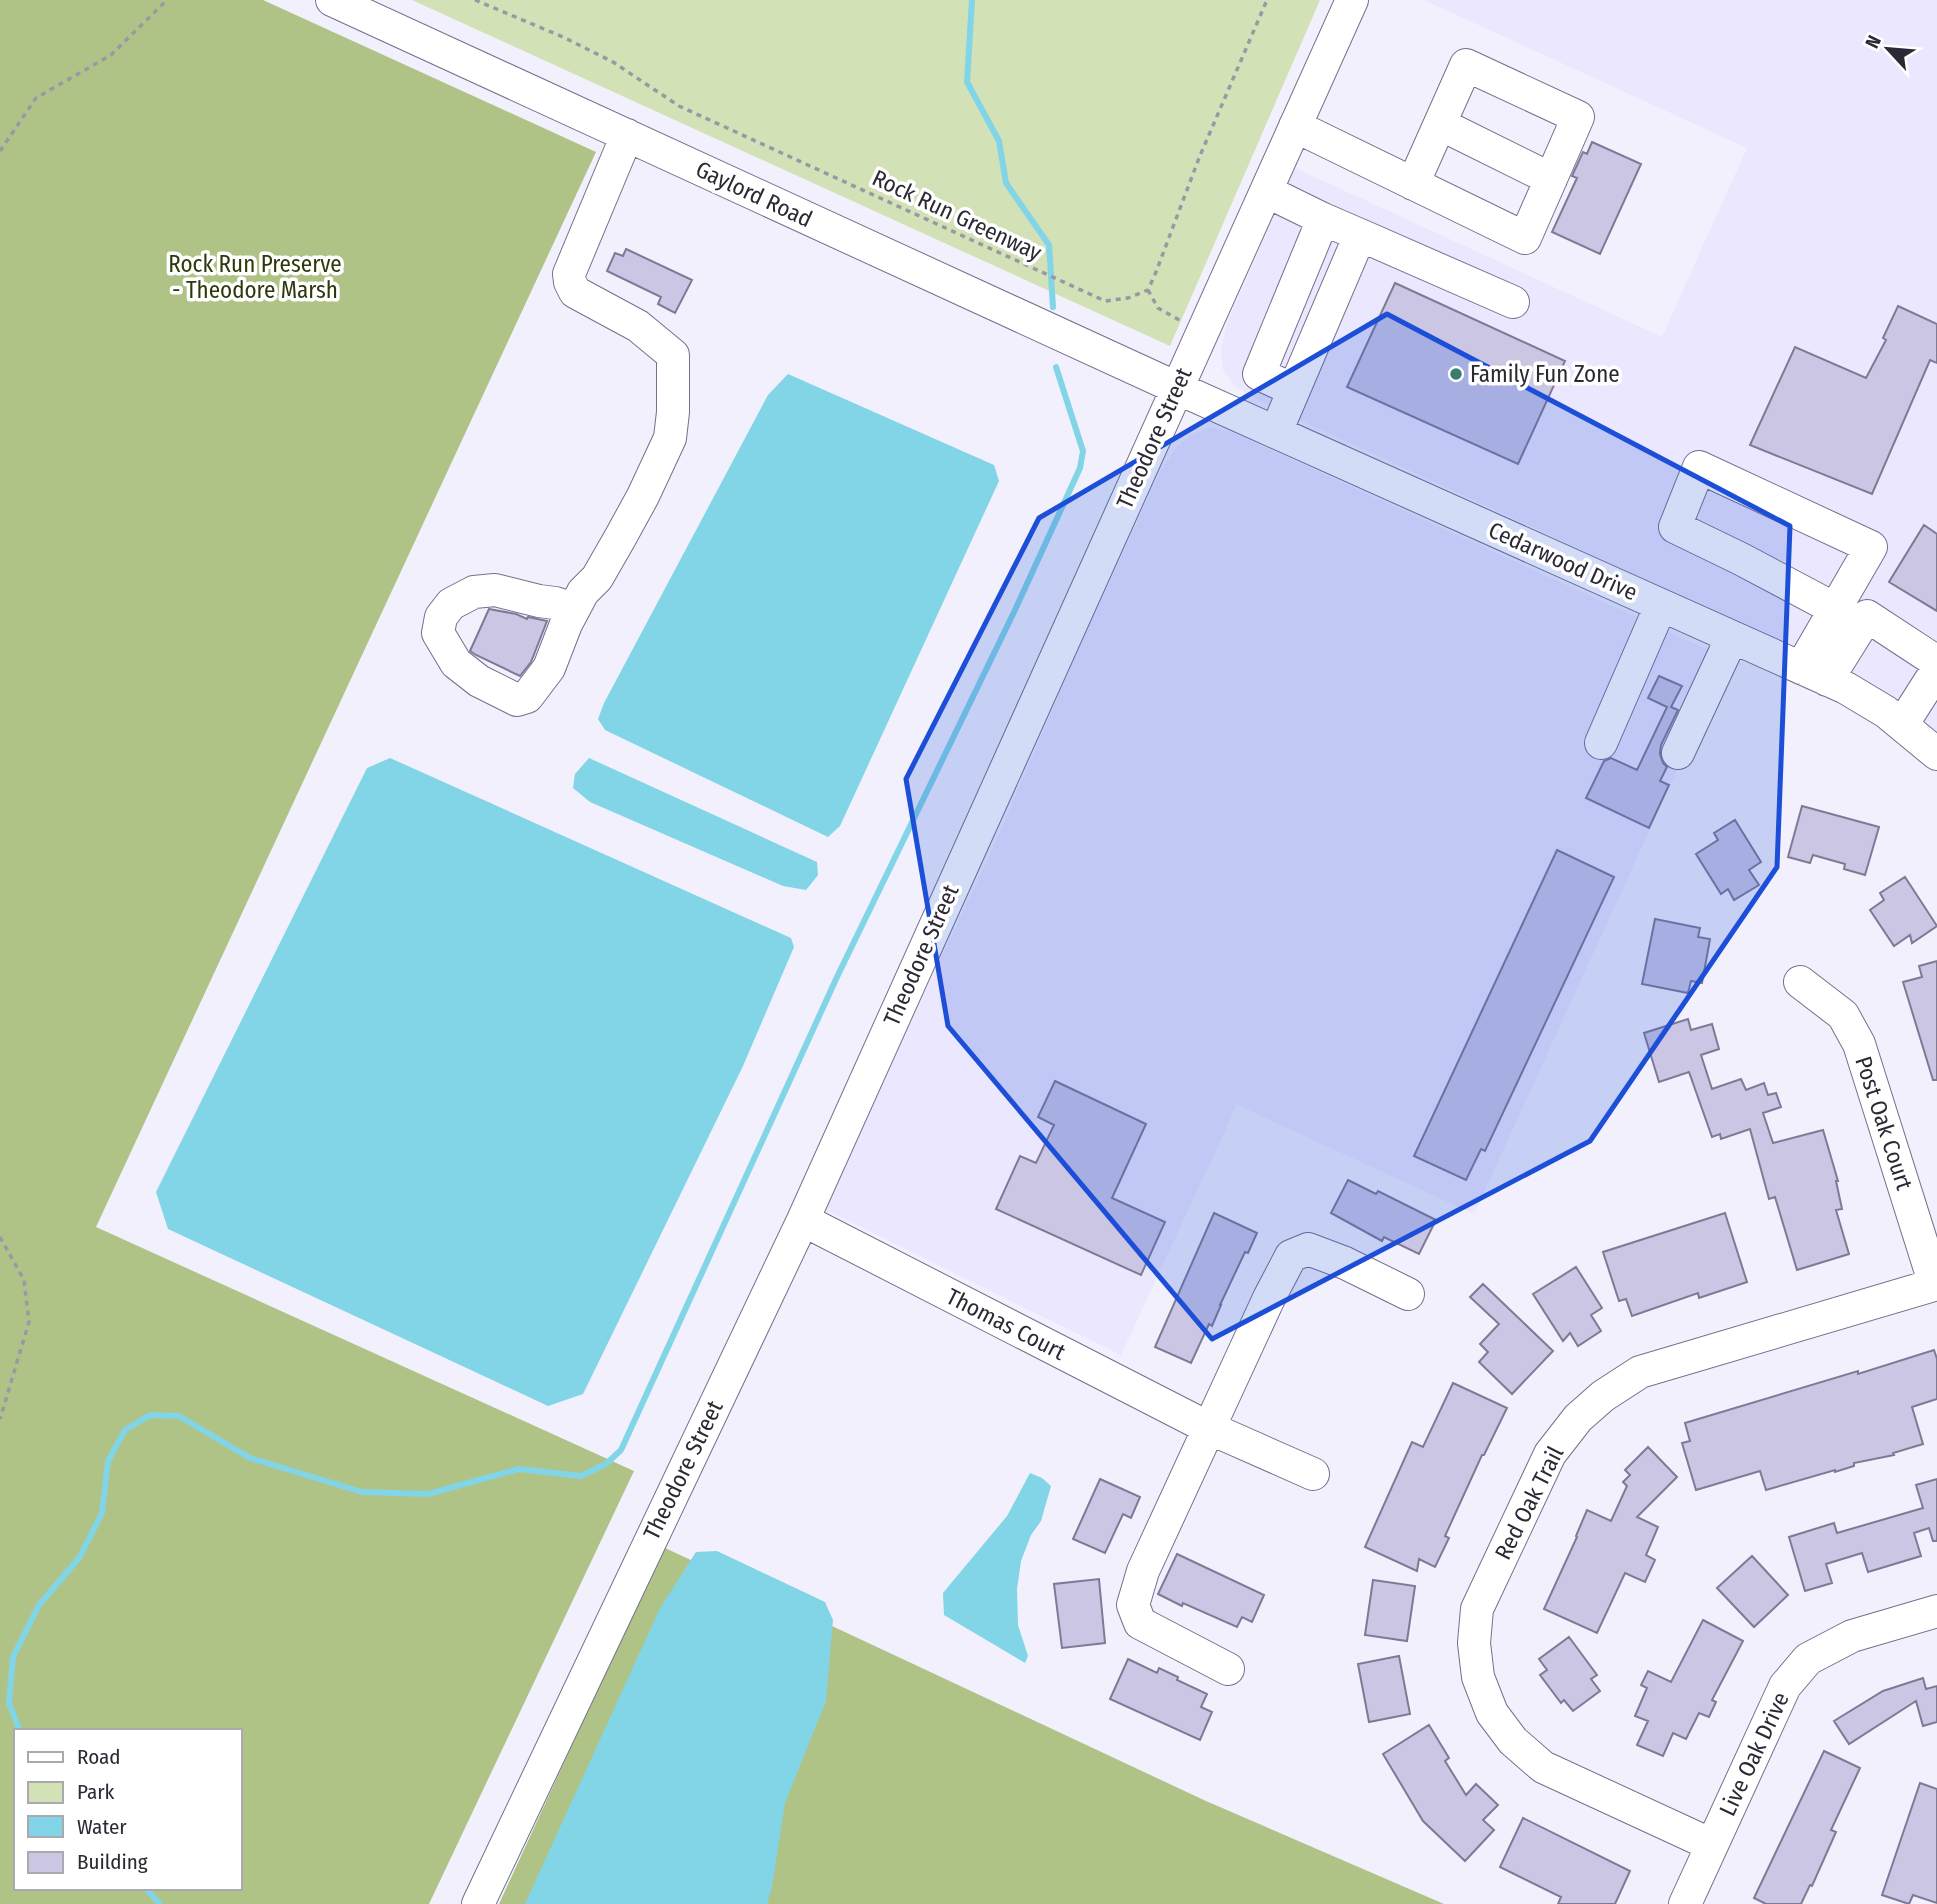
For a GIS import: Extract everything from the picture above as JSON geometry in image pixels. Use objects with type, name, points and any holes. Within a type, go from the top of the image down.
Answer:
[{"type":"street","name":"Gaylord Road","points":[[332,0],[1177,387]]},
{"type":"street","name":"Theodore Street","points":[[478,1904],[803,1220],[1352,0]]},
{"type":"street","points":[[1295,126],[1413,184],[1525,238],[1578,117],[1466,65],[1413,184]]},
{"type":"street","points":[[1440,124],[1551,179]]},
{"type":"street","points":[[574,609],[583,592],[597,578],[643,496],[670,438],[673,412],[673,355],[638,326],[575,292],[570,282],[569,274],[627,135]]},
{"type":"street","points":[[1266,191],[1323,219],[1513,302]]},
{"type":"street","points":[[1294,390],[1259,374],[1323,219]]},
{"type":"street","points":[[1276,432],[1360,235]]},
{"type":"street","name":"Cedarwood Drive","points":[[1177,387],[1856,694],[1886,712],[1937,754]]},
{"type":"street","points":[[1814,674],[1835,609],[1871,547],[1699,467],[1675,527],[1835,609]]},
{"type":"street","points":[[1601,743],[1661,605]]},
{"type":"street","points":[[1814,674],[1867,616],[1937,662]]},
{"type":"street","points":[[1678,753],[1732,637]]},
{"type":"street","points":[[1902,725],[1937,670]]},
{"type":"street","name":"Post Oak Court","points":[[1800,982],[1843,1015],[1859,1044],[1936,1284]]},
{"type":"street","name":"Thomas Court","points":[[803,1220],[1209,1428],[1313,1474]]},
{"type":"street","points":[[1227,1669],[1140,1623],[1133,1605],[1143,1571],[1269,1298],[1291,1256],[1308,1249],[1345,1263],[1408,1294]]},
{"type":"street","name":"Red Oak Trail","points":[[1712,1845],[1543,1766],[1513,1741],[1492,1713],[1478,1677],[1474,1643],[1477,1609],[1550,1454],[1578,1418],[1603,1396],[1640,1372],[1936,1284]]},
{"type":"street","name":"Live Oak Drive","points":[[1685,1904],[1785,1686],[1808,1659],[1852,1636],[1937,1611]]},
{"type":"path","points":[[0,151],[36,98],[111,55],[165,0]]},
{"type":"path","name":"Rock Run Greenway","points":[[475,0],[563,37],[613,62],[679,106],[1104,302],[1128,298],[1148,290]]},
{"type":"path","points":[[1203,331],[1158,308],[1148,290],[1199,158],[1267,0]]},
{"type":"path","points":[[0,1237],[24,1280],[29,1322],[0,1419]]},
{"type":"highlighted area","points":[[1387,314],[1790,526],[1777,867],[1590,1141],[1212,1339],[948,1026],[906,779],[1039,518]]},
{"type":"shaded area","points":[[1424,0],[1937,0],[1937,742],[1823,661],[1261,402],[1235,386],[1223,370],[1221,350],[1227,323],[1295,168],[1662,337],[1747,148]]},
{"type":"shaded area","points":[[1211,427],[1234,433],[1728,659],[1474,1214],[1237,1105],[1121,1355],[822,1208],[988,859],[1076,655],[1161,470],[1176,448],[1190,435]]},
{"type":"green space","name":"Rock Run Preserve - Theodore Marsh","points":[[0,0],[263,0],[596,152],[96,1227],[634,1471],[429,1904],[0,1904]]},
{"type":"green space","points":[[412,0],[1320,0],[1170,346]]},
{"type":"green space","points":[[663,1547],[1206,1801],[1444,1904],[499,1904]]},
{"type":"water","points":[[788,374],[994,465],[999,481],[840,826],[828,837],[605,730],[598,719],[604,703],[768,395]]},
{"type":"water","points":[[390,758],[791,938],[794,947],[743,1066],[583,1394],[548,1406],[168,1229],[156,1192],[367,768]]},
{"type":"water","points":[[589,758],[817,862],[818,875],[806,890],[783,886],[590,802],[573,788],[575,774]]},
{"type":"water","points":[[1030,1473],[1051,1486],[1041,1521],[1031,1535],[1021,1561],[1017,1589],[1018,1625],[1028,1656],[1025,1663],[944,1615],[943,1593],[1007,1516]]},
{"type":"water","points":[[717,1551],[825,1602],[833,1620],[826,1701],[785,1803],[767,1904],[525,1904],[660,1608],[696,1552]]},
{"type":"building","points":[[1592,142],[1641,164],[1600,254],[1552,232],[1577,178],[1572,176],[1583,152],[1587,154]]},
{"type":"building","points":[[626,249],[692,280],[675,313],[658,304],[661,297],[607,271],[615,253],[623,256]]},
{"type":"building","name":"Family Fun Zone","points":[[1395,283],[1565,361],[1518,464],[1347,387]]},
{"type":"building","points":[[1898,306],[1937,324],[1937,363],[1930,360],[1872,494],[1750,445],[1795,347],[1866,378],[1886,340],[1883,338]]},
{"type":"building","points":[[1924,525],[1937,534],[1937,611],[1889,582]]},
{"type":"building","points":[[489,609],[547,621],[531,662],[520,676],[470,651]]},
{"type":"building","points":[[1659,676],[1682,686],[1671,707],[1678,710],[1661,745],[1660,754],[1667,767],[1660,781],[1669,785],[1649,828],[1586,798],[1604,761],[1611,758],[1637,770],[1667,707],[1648,698]]},
{"type":"building","points":[[1802,806],[1879,827],[1865,875],[1844,869],[1845,864],[1813,855],[1810,863],[1788,857]]},
{"type":"building","points":[[1735,820],[1761,862],[1749,870],[1759,885],[1734,900],[1728,889],[1721,894],[1696,854],[1718,840],[1714,833]]},
{"type":"building","points":[[1557,850],[1614,877],[1485,1151],[1481,1149],[1466,1180],[1414,1156]]},
{"type":"building","points":[[1905,877],[1937,926],[1912,943],[1910,935],[1894,946],[1870,910],[1884,900],[1880,893]]},
{"type":"building","points":[[1655,919],[1700,928],[1698,937],[1710,939],[1702,983],[1691,981],[1688,993],[1642,984]]},
{"type":"building","points":[[1937,961],[1937,1080],[1933,1080],[1903,982],[1922,977],[1919,966]]},
{"type":"building","points":[[1688,1019],[1691,1030],[1712,1024],[1719,1049],[1701,1055],[1712,1089],[1741,1079],[1746,1090],[1764,1083],[1768,1095],[1776,1093],[1781,1107],[1763,1113],[1773,1143],[1823,1130],[1838,1181],[1842,1209],[1836,1210],[1849,1254],[1797,1270],[1775,1197],[1769,1199],[1750,1129],[1721,1139],[1720,1134],[1712,1137],[1689,1072],[1659,1082],[1644,1033]]},
{"type":"building","points":[[1055,1081],[1146,1124],[1112,1198],[1165,1222],[1141,1275],[996,1209],[1020,1156],[1036,1163],[1054,1125],[1038,1117]]},
{"type":"building","points":[[1348,1180],[1376,1194],[1378,1191],[1436,1220],[1419,1254],[1384,1237],[1382,1241],[1331,1213]]},
{"type":"building","points":[[1214,1213],[1257,1233],[1191,1363],[1155,1347]]},
{"type":"building","points":[[1725,1213],[1747,1282],[1699,1298],[1698,1293],[1632,1316],[1626,1299],[1619,1301],[1603,1252]]},
{"type":"building","points":[[1576,1267],[1602,1308],[1591,1315],[1601,1331],[1578,1346],[1570,1333],[1563,1341],[1533,1294]]},
{"type":"building","points":[[1483,1284],[1553,1351],[1512,1394],[1479,1362],[1488,1352],[1480,1344],[1499,1324],[1470,1297]]},
{"type":"building","points":[[1934,1350],[1937,1359],[1937,1399],[1912,1407],[1923,1444],[1893,1453],[1894,1455],[1854,1463],[1854,1466],[1835,1472],[1766,1490],[1760,1471],[1696,1490],[1682,1443],[1690,1441],[1685,1423]]},
{"type":"building","points":[[1453,1383],[1507,1408],[1445,1536],[1449,1538],[1435,1567],[1419,1559],[1417,1571],[1365,1547],[1412,1442],[1423,1447]]},
{"type":"building","points":[[1648,1447],[1677,1477],[1637,1517],[1658,1527],[1646,1555],[1655,1560],[1645,1582],[1625,1573],[1597,1633],[1544,1609],[1587,1510],[1611,1521],[1627,1486],[1623,1482],[1630,1475],[1625,1470]]},
{"type":"building","points":[[1100,1479],[1140,1497],[1131,1518],[1123,1514],[1105,1553],[1073,1539]]},
{"type":"building","points":[[1937,1479],[1937,1541],[1933,1541],[1929,1528],[1914,1533],[1921,1556],[1868,1572],[1862,1553],[1826,1564],[1832,1583],[1805,1591],[1789,1537],[1834,1523],[1837,1533],[1923,1508],[1916,1485]]},
{"type":"building","points":[[1177,1554],[1264,1595],[1252,1622],[1242,1617],[1237,1627],[1158,1594]]},
{"type":"building","points":[[1752,1556],[1788,1595],[1754,1627],[1717,1588]]},
{"type":"building","points":[[1099,1579],[1105,1643],[1062,1648],[1054,1584]]},
{"type":"building","points":[[1373,1580],[1415,1586],[1407,1641],[1365,1635]]},
{"type":"building","points":[[1703,1620],[1743,1641],[1712,1700],[1716,1702],[1709,1717],[1699,1713],[1686,1739],[1673,1733],[1663,1756],[1637,1745],[1648,1721],[1635,1716],[1647,1688],[1641,1685],[1648,1671],[1671,1682]]},
{"type":"building","points":[[1569,1637],[1597,1675],[1591,1679],[1600,1691],[1573,1711],[1564,1700],[1561,1703],[1540,1675],[1547,1670],[1539,1659]]},
{"type":"building","points":[[1399,1656],[1410,1714],[1369,1722],[1358,1664]]},
{"type":"building","points":[[1128,1659],[1157,1673],[1159,1668],[1207,1694],[1201,1707],[1212,1712],[1200,1740],[1110,1699]]},
{"type":"building","points":[[1923,1678],[1926,1689],[1937,1686],[1937,1722],[1923,1726],[1916,1701],[1849,1744],[1834,1721],[1883,1691]]},
{"type":"building","points":[[1429,1725],[1449,1758],[1445,1761],[1466,1795],[1476,1784],[1498,1805],[1483,1820],[1494,1830],[1465,1861],[1423,1821],[1383,1754]]},
{"type":"building","points":[[1824,1751],[1860,1768],[1831,1830],[1836,1832],[1801,1904],[1766,1904],[1754,1898]]},
{"type":"building","points":[[1920,1783],[1937,1789],[1937,1903],[1913,1895],[1909,1904],[1882,1895]]},
{"type":"building","points":[[1523,1818],[1630,1871],[1615,1904],[1558,1904],[1561,1897],[1500,1867]]},
{"type":"waterway","points":[[972,0],[967,82],[999,141],[1006,183],[1049,245],[1053,307]]},
{"type":"waterway","points":[[19,1729],[9,1703],[13,1657],[39,1605],[79,1558],[102,1513],[108,1461],[125,1430],[150,1415],[179,1416],[250,1458],[362,1492],[428,1494],[519,1469],[581,1476],[606,1464],[621,1450],[837,977],[1015,610],[1080,468],[1083,451],[1056,367]]},
{"type":"waterway","points":[[147,1890],[160,1904]]},
{"type":"place","name":"Family Fun Zone","points":[[1456,374]]}]
